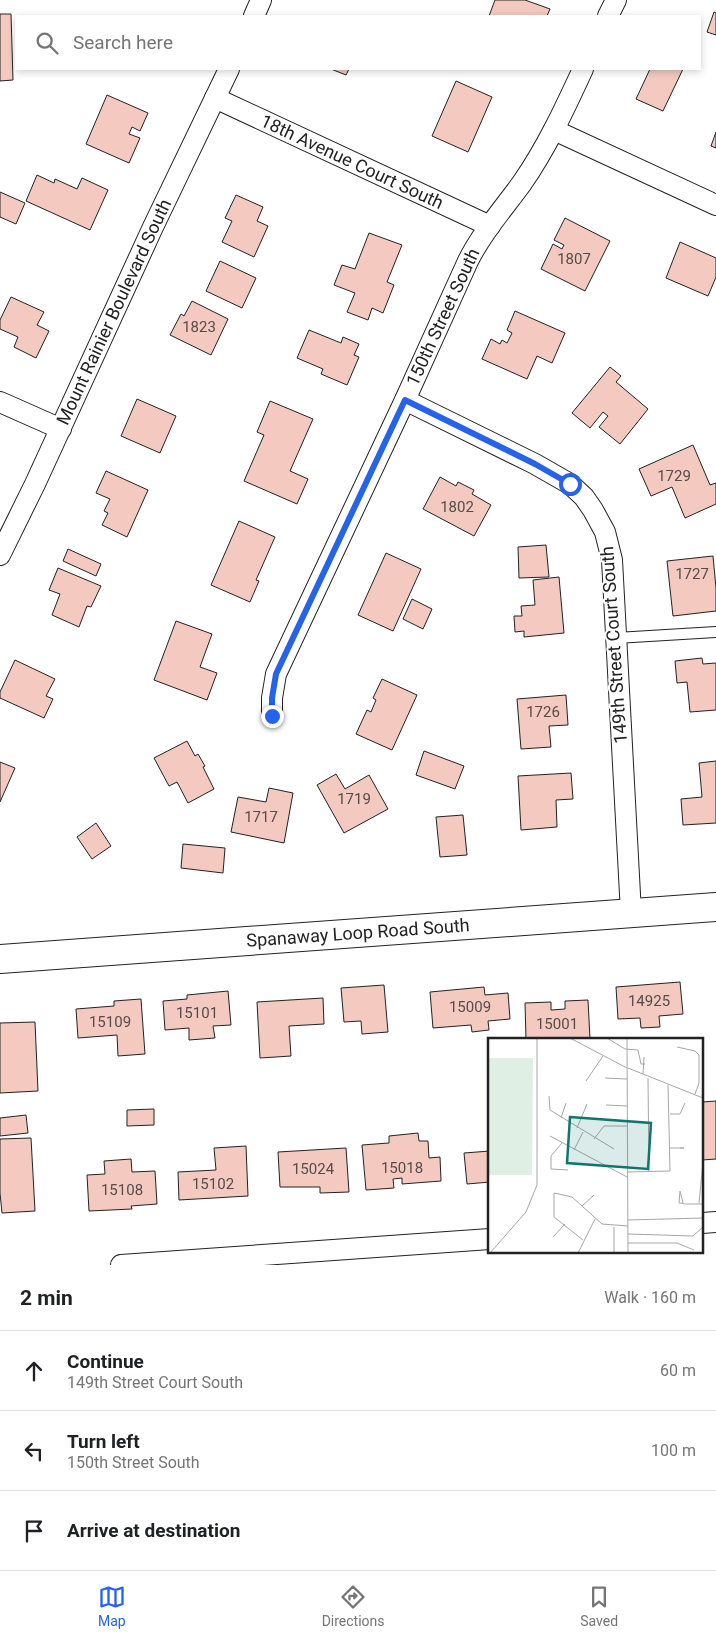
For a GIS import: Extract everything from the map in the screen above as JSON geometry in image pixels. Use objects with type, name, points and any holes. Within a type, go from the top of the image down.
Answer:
[{"type":"main road","name":"Spanaway Loop Road South","points":[[0,959],[716,907]]},
{"type":"street","points":[[254,15],[261,0]]},
{"type":"street","points":[[608,15],[616,0]]},
{"type":"street","name":"Mount Rainier Boulevard South","points":[[0,555],[229,70]]},
{"type":"street","name":"150th Street South","points":[[272,716],[272,698],[276,674],[468,261],[478,241],[522,183],[554,130],[583,70]]},
{"type":"street","name":"18th Avenue Court South","points":[[215,98],[490,226]]},
{"type":"street","points":[[554,130],[716,205]]},
{"type":"street","name":"149th Street Court South","points":[[405,400],[535,464],[570,484],[584,497],[605,532],[612,560],[631,913]]},
{"type":"street","points":[[0,402],[61,429]]},
{"type":"street","points":[[121,1265],[488,1239]]},
{"type":"lane","points":[[616,638],[716,632]]},
{"type":"building","points":[[495,0],[525,0],[550,9],[547,15],[489,15]]},
{"type":"building","points":[[714,12],[716,13],[716,35],[707,32]]},
{"type":"building","points":[[0,14],[11,14],[13,80],[0,81]]},
{"type":"building","points":[[334,70],[348,70],[346,75]]},
{"type":"building","points":[[650,70],[683,70],[663,111],[636,99]]},
{"type":"building","points":[[456,81],[492,97],[468,152],[432,136]]},
{"type":"building","points":[[107,95],[148,113],[140,131],[132,127],[129,134],[140,138],[129,163],[86,144]]},
{"type":"building","points":[[716,132],[716,148],[711,146]]},
{"type":"building","points":[[37,175],[54,183],[55,179],[77,189],[82,178],[108,190],[90,230],[26,201]]},
{"type":"building","points":[[0,192],[25,203],[16,224],[0,217]]},
{"type":"building","points":[[236,195],[263,207],[257,221],[268,226],[254,257],[222,242],[232,221],[225,218]]},
{"type":"building","points":[[565,218],[610,241],[585,291],[541,269],[553,244],[562,249],[564,245],[554,240]]},
{"type":"building","points":[[369,233],[402,245],[387,282],[394,285],[383,313],[372,308],[368,320],[347,312],[355,293],[334,285],[342,265],[355,269]]},
{"type":"building","points":[[680,242],[716,258],[716,277],[708,296],[666,278]]},
{"type":"building","points":[[220,261],[256,278],[242,308],[206,291]]},
{"type":"building","points":[[11,297],[44,312],[37,325],[49,331],[36,358],[14,347],[18,337],[0,329],[0,320]]},
{"type":"building","points":[[192,301],[228,319],[211,355],[170,335],[181,314],[184,316]]},
{"type":"building","points":[[515,311],[565,333],[552,363],[537,356],[527,379],[482,359],[491,339],[500,344],[502,340],[507,343],[512,333],[507,330]]},
{"type":"building","points":[[309,330],[341,343],[343,337],[359,344],[354,355],[359,357],[347,385],[321,374],[323,369],[297,358]]},
{"type":"building","points":[[610,367],[621,376],[616,382],[648,409],[620,444],[599,427],[608,416],[603,412],[590,428],[572,413]]},
{"type":"building","points":[[137,399],[176,416],[160,453],[121,436]]},
{"type":"building","points":[[270,401],[313,419],[290,471],[308,479],[297,504],[244,481],[264,435],[257,432]]},
{"type":"building","points":[[693,445],[710,485],[716,483],[716,504],[685,518],[672,487],[651,496],[639,469]]},
{"type":"building","points":[[106,471],[148,490],[127,537],[102,525],[108,513],[104,511],[110,499],[96,493]]},
{"type":"building","points":[[440,477],[456,486],[458,482],[474,490],[472,494],[491,505],[474,536],[423,509]]},
{"type":"building","points":[[239,521],[275,537],[256,580],[259,581],[250,602],[211,585]]},
{"type":"building","points":[[546,545],[549,577],[519,578],[518,547]]},
{"type":"building","points":[[68,549],[101,564],[96,576],[63,561]]},
{"type":"building","points":[[386,553],[421,569],[393,631],[358,615]]},
{"type":"building","points":[[713,556],[716,611],[673,616],[667,561]]},
{"type":"building","points":[[58,568],[101,586],[91,607],[87,606],[79,627],[52,615],[60,594],[49,590]]},
{"type":"building","points":[[559,577],[564,633],[524,637],[524,631],[515,632],[514,616],[522,616],[521,606],[535,605],[533,580]]},
{"type":"building","points":[[412,599],[432,609],[423,629],[403,619]]},
{"type":"building","points":[[176,621],[212,634],[200,667],[217,673],[207,700],[154,680]]},
{"type":"building","points":[[702,658],[703,664],[716,663],[716,710],[690,712],[687,682],[677,683],[675,661]]},
{"type":"building","points":[[15,660],[55,679],[46,696],[53,699],[44,718],[0,698],[0,692]]},
{"type":"building","points":[[382,679],[417,695],[392,750],[356,734],[367,710],[371,712],[376,700],[373,698]]},
{"type":"building","points":[[566,695],[568,725],[549,726],[551,747],[521,749],[517,699]]},
{"type":"building","points":[[187,741],[195,756],[198,754],[205,766],[203,767],[214,789],[188,803],[177,782],[169,786],[154,758]]},
{"type":"building","points":[[424,751],[464,766],[455,789],[416,775]]},
{"type":"building","points":[[716,761],[716,823],[683,825],[681,799],[702,797],[699,763]]},
{"type":"building","points":[[0,762],[15,768],[0,802]]},
{"type":"building","points":[[571,773],[573,799],[556,800],[557,827],[521,830],[518,776]]},
{"type":"building","points":[[336,774],[345,789],[369,775],[388,809],[344,833],[317,785]]},
{"type":"building","points":[[269,788],[293,793],[284,843],[231,832],[238,797],[266,802]]},
{"type":"building","points":[[463,815],[467,855],[440,857],[436,817]]},
{"type":"building","points":[[96,823],[111,846],[92,859],[77,837]]},
{"type":"building","points":[[183,844],[225,848],[223,873],[181,868]]},
{"type":"building","points":[[680,982],[683,1014],[659,1016],[660,1027],[641,1028],[640,1018],[618,1019],[616,987]]},
{"type":"building","points":[[384,985],[388,1032],[362,1034],[361,1021],[344,1022],[341,988]]},
{"type":"building","points":[[484,987],[485,995],[508,993],[510,1019],[488,1021],[489,1030],[472,1032],[471,1025],[433,1028],[430,992]]},
{"type":"building","points":[[228,991],[231,1025],[213,1026],[215,1038],[189,1040],[189,1028],[165,1030],[163,1001],[187,999],[187,995]]},
{"type":"building","points":[[323,998],[324,1024],[289,1026],[291,1056],[260,1058],[257,1002]]},
{"type":"building","points":[[141,999],[145,1054],[118,1056],[117,1035],[78,1038],[76,1009],[114,1006],[114,1001]]},
{"type":"building","points":[[588,1000],[590,1038],[526,1038],[525,1003],[551,1002],[551,1010],[565,1009],[565,1001]]},
{"type":"building","points":[[35,1022],[38,1091],[0,1093],[0,1023]]},
{"type":"building","points":[[716,1101],[716,1159],[704,1160],[704,1102]]},
{"type":"building","points":[[154,1109],[154,1125],[127,1126],[127,1110]]},
{"type":"building","points":[[26,1115],[28,1133],[0,1136],[0,1118]]},
{"type":"building","points":[[418,1133],[419,1141],[428,1141],[429,1158],[440,1157],[441,1181],[402,1184],[402,1178],[393,1179],[394,1188],[366,1190],[362,1145],[389,1143],[389,1136]]},
{"type":"building","points":[[31,1138],[35,1211],[2,1213],[0,1139]]},
{"type":"building","points":[[246,1146],[248,1196],[179,1200],[178,1172],[216,1170],[214,1148]]},
{"type":"building","points":[[346,1148],[349,1192],[320,1193],[320,1187],[280,1187],[278,1152]]},
{"type":"building","points":[[488,1151],[488,1182],[467,1184],[464,1153]]},
{"type":"building","points":[[131,1159],[132,1172],[155,1171],[157,1204],[131,1206],[132,1209],[89,1211],[87,1175],[105,1174],[104,1161]]},
{"type":"route","points":[[272,716],[272,698],[276,674],[405,400],[535,464],[570,484]]}]
